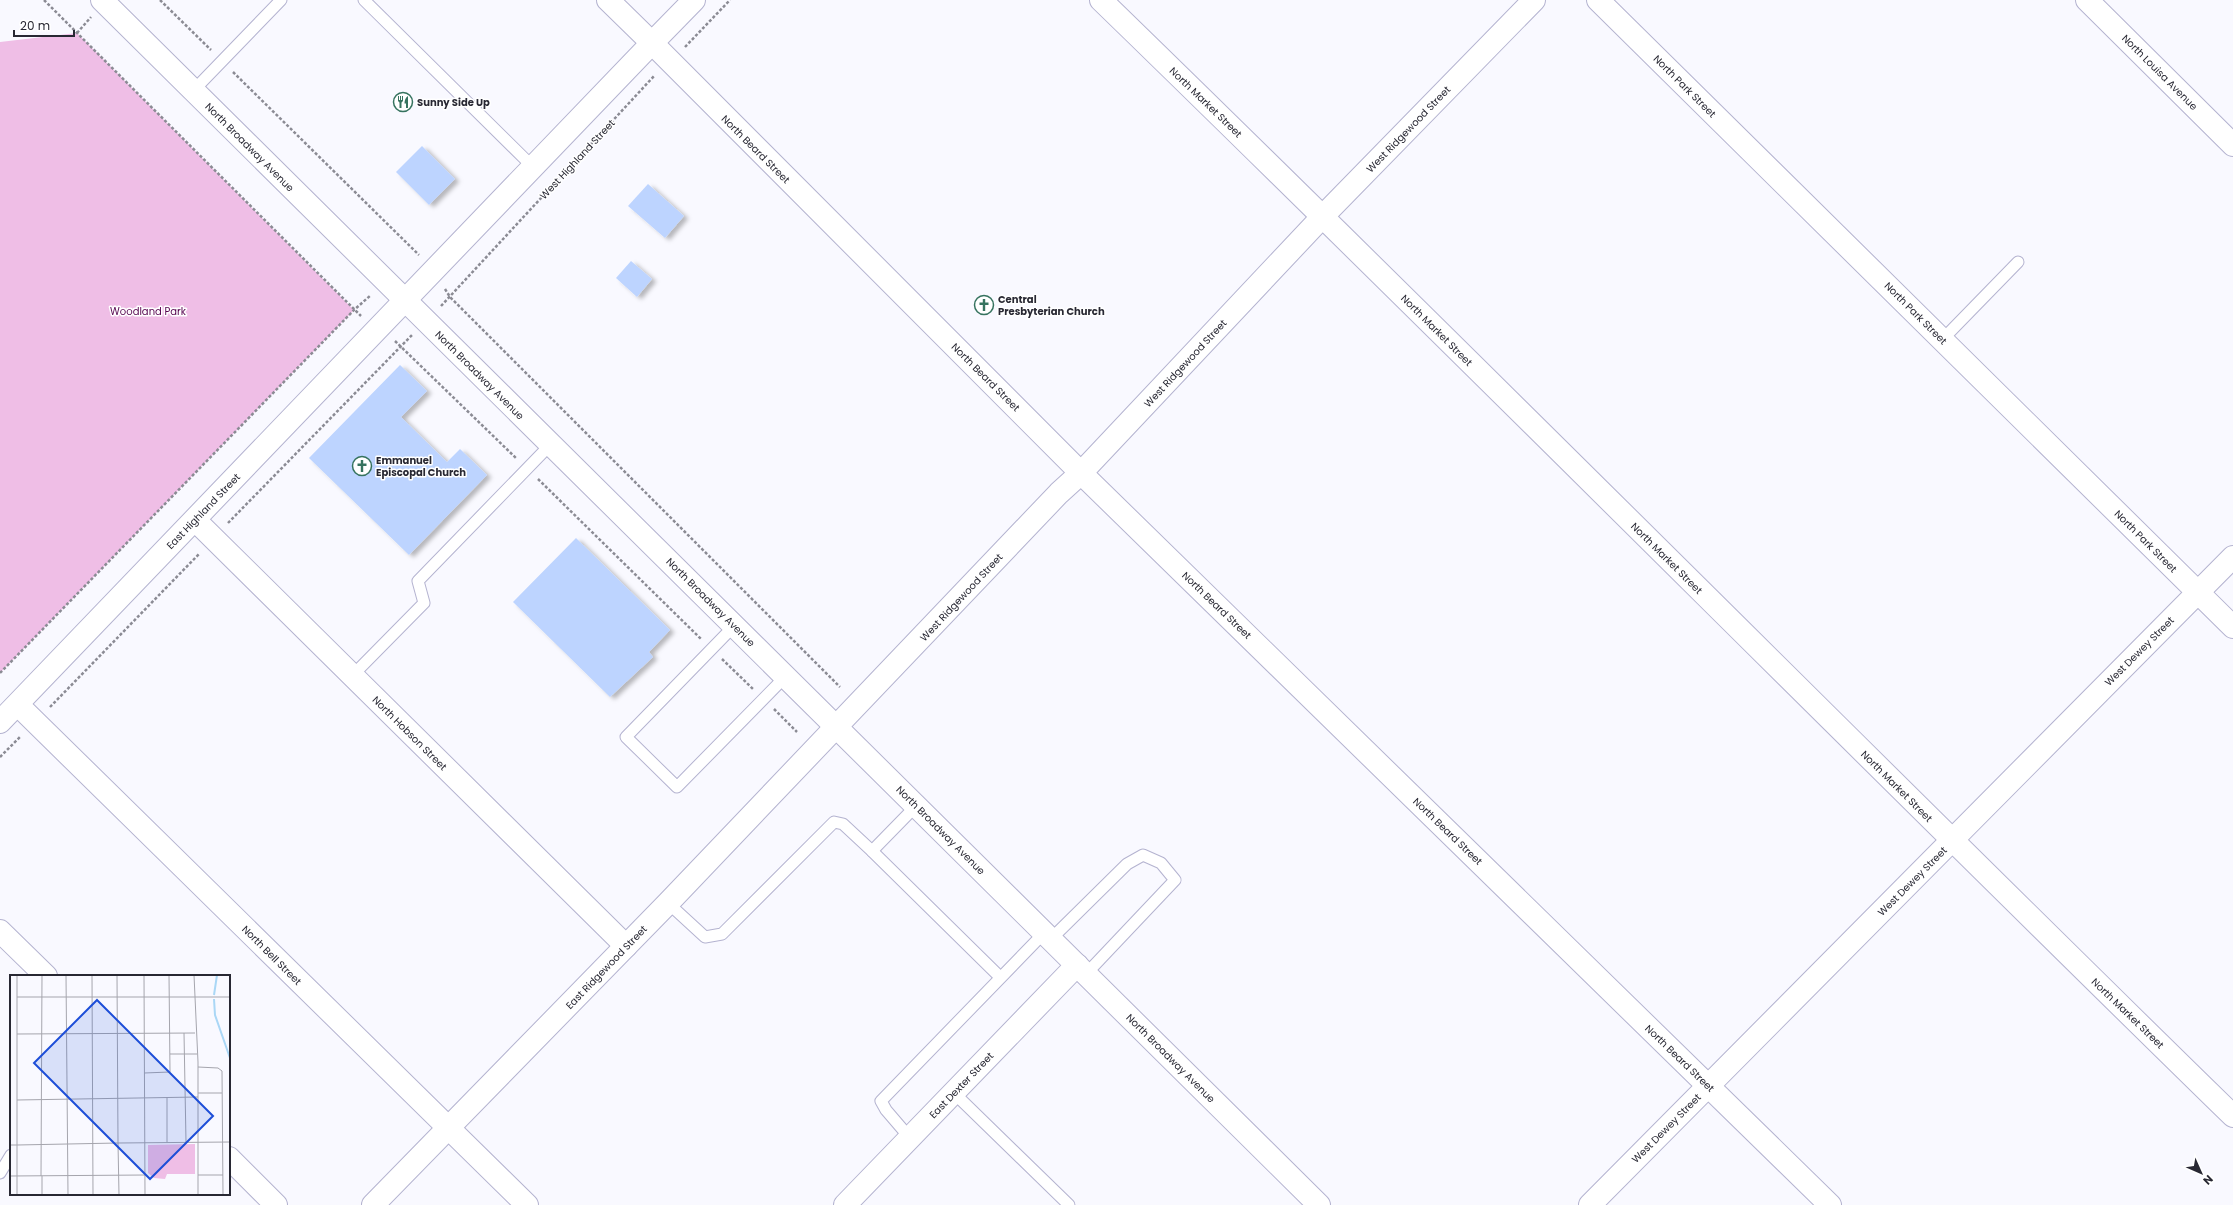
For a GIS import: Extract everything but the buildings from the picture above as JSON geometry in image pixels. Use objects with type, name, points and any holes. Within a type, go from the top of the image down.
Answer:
[{"type":"street","name":"North Broadway Avenue","points":[[102,0],[1319,1205]]},
{"type":"street","name":"North Beard Street","points":[[608,0],[1081,473],[1830,1205]]},
{"type":"street","points":[[405,300],[694,0]]},
{"type":"street","name":"North Market Street","points":[[1101,0],[1323,216],[1952,841],[2233,1116]]},
{"type":"street","name":"West Ridgewood Street","points":[[837,728],[1059,493],[1081,473],[1323,216],[1534,0]]},
{"type":"street","name":"North Park Street","points":[[1598,0],[2233,627]]},
{"type":"street","name":"North Louisa Avenue","points":[[2088,0],[2233,144]]},
{"type":"street","name":"East Highland Street","points":[[0,722],[18,705],[405,300]]},
{"type":"street","name":"North Hobson Street","points":[[194,520],[626,946]]},
{"type":"street","name":"West Dewey Street","points":[[1590,1205],[2233,557]]},
{"type":"street","name":"North Bell Street","points":[[18,705],[527,1205]]},
{"type":"street","name":"East Ridgewood Street","points":[[373,1205],[449,1129],[837,728]]},
{"type":"street","points":[[0,931],[45,975]]},
{"type":"street","name":"East Dexter Street","points":[[845,1205],[954,1093],[1081,969]]},
{"type":"street","points":[[230,1159],[276,1205]]},
{"type":"lane","points":[[193,90],[281,0]]},
{"type":"lane","points":[[364,0],[533,167]]},
{"type":"lane","points":[[1942,340],[2018,262]]},
{"type":"lane","points":[[352,676],[424,603],[418,581],[551,444]]},
{"type":"lane","points":[[734,626],[626,737],[631,743],[677,787],[786,676]]},
{"type":"lane","points":[[872,851],[916,806]]},
{"type":"lane","points":[[668,903],[705,937],[722,934],[834,822],[842,824],[872,851],[1000,977]]},
{"type":"lane","points":[[910,1138],[886,1110],[881,1101],[1000,977],[1127,864],[1143,854],[1161,863],[1175,880],[1081,969]]},
{"type":"lane","points":[[954,1093],[1069,1205]]},
{"type":"lane","points":[[0,1173],[10,1157]]},
{"type":"path","points":[[44,0],[354,310],[401,346],[797,732]]},
{"type":"path","points":[[160,0],[415,250],[433,271],[450,297],[840,687]]},
{"type":"path","name":"West Highland Street","points":[[426,321],[450,297],[650,80],[670,62],[730,0]]},
{"type":"path","points":[[0,672],[354,310],[386,282]]},
{"type":"green space","name":"Woodland Park","points":[[77,33],[354,310],[0,673],[0,42]]},
{"type":"place","name":"Sunny Side Up","points":[[403,102]]},
{"type":"place","name":"Central Presbyterian Church","points":[[984,305]]},
{"type":"place","name":"Emmanuel Episcopal Church","points":[[362,466]]}]
